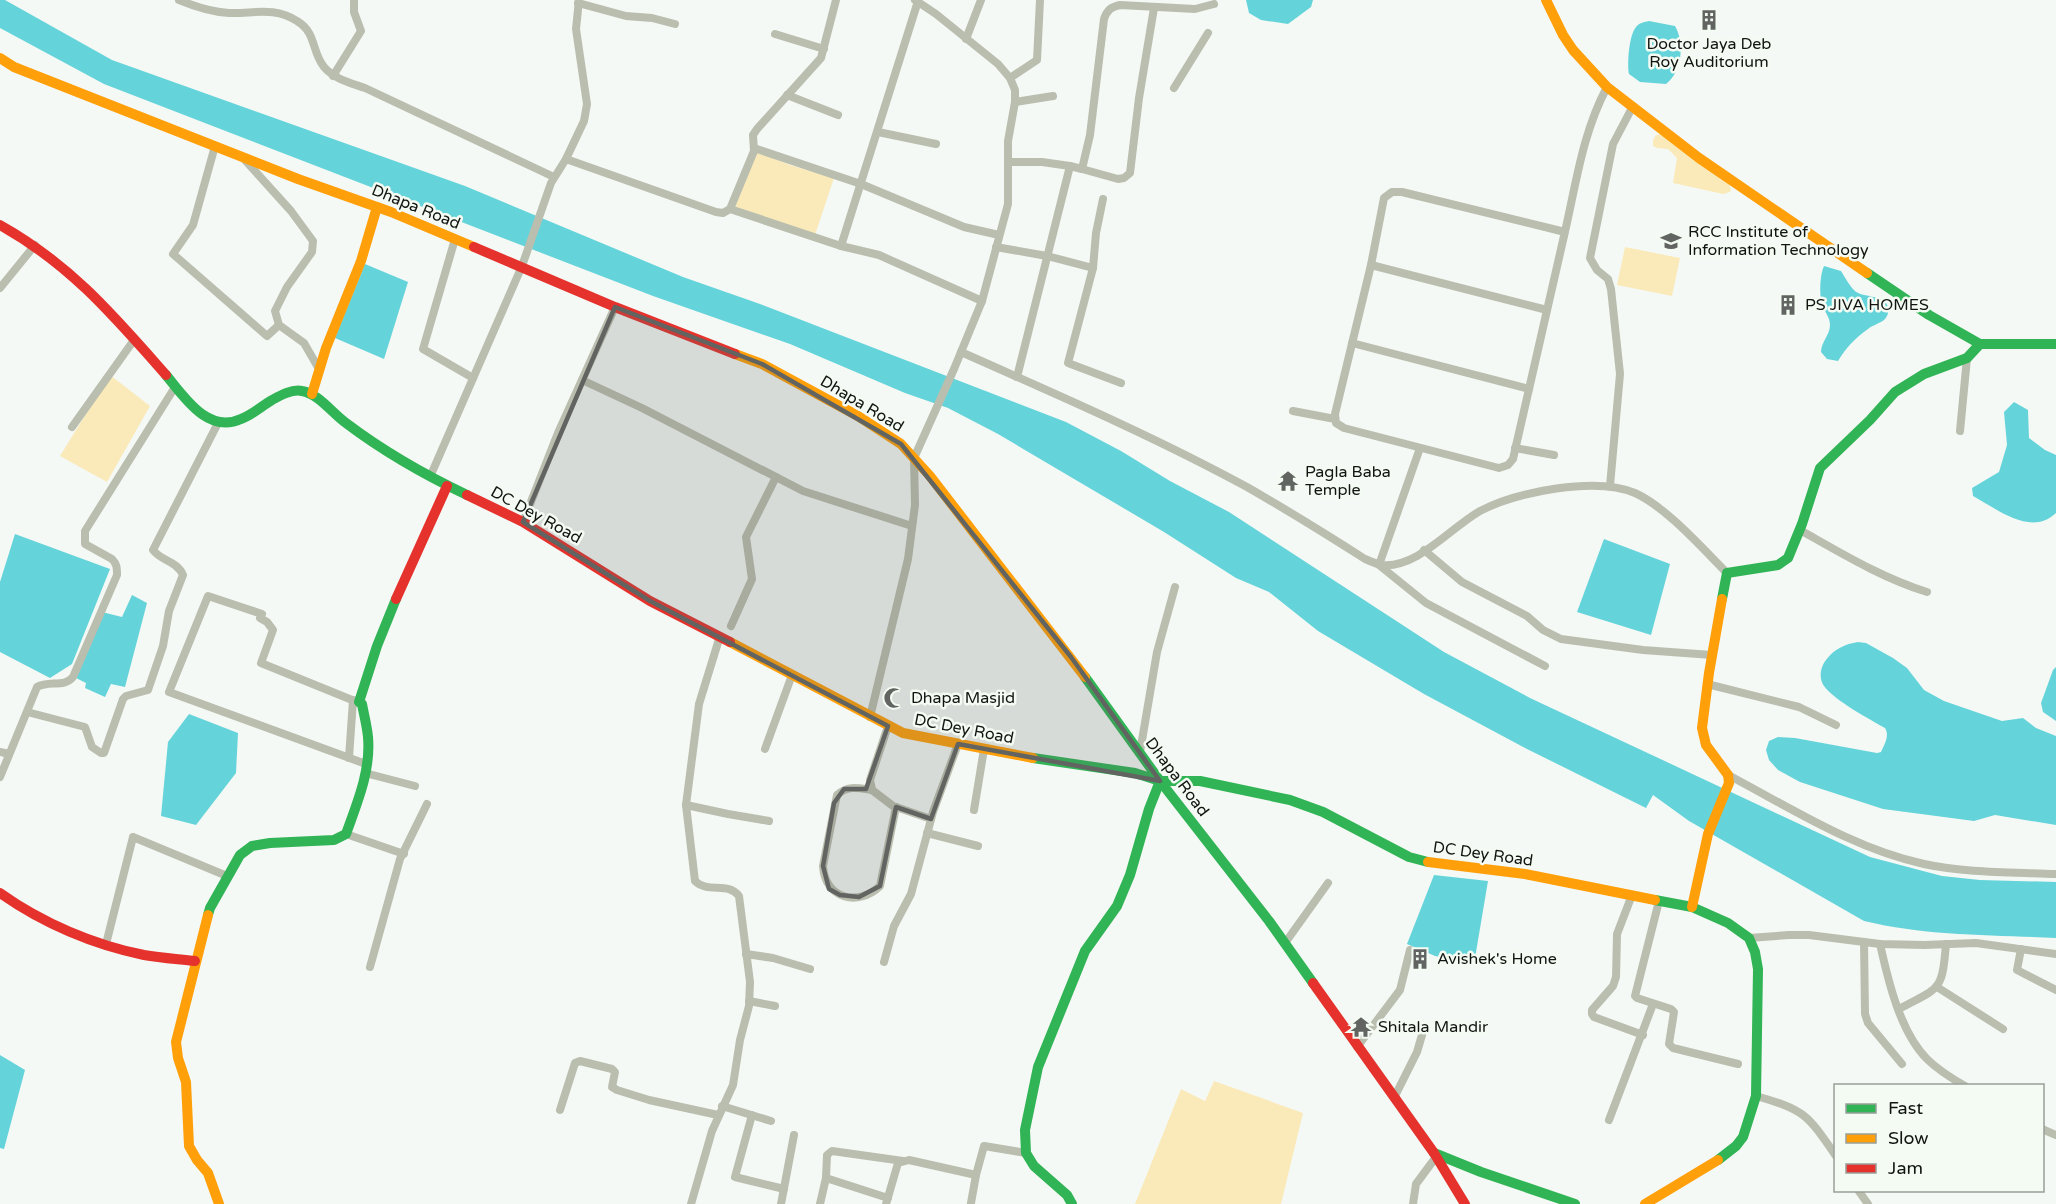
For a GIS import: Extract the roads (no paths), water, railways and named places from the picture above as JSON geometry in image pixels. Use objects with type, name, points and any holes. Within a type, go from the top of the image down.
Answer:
[{"type":"street","points":[[179,0],[214,11],[232,13],[261,10],[284,14],[310,32],[319,60],[333,76],[386,97],[553,180]]},
{"type":"street","points":[[333,76],[361,31],[354,12],[354,0]]},
{"type":"street","points":[[566,159],[716,212],[723,213],[730,209],[754,148],[753,135],[821,58],[836,0]]},
{"type":"street","points":[[966,39],[981,0]]},
{"type":"street","points":[[1010,78],[1037,60],[1040,0]]},
{"type":"street","points":[[1546,0],[1573,50],[1607,87],[1699,158],[1929,315],[1980,344],[2056,344]]},
{"type":"street","points":[[841,246],[878,132],[916,1],[998,64],[1010,78],[1015,102],[1008,141],[1008,204],[982,301],[914,458],[915,505],[908,559],[870,717]]},
{"type":"street","points":[[430,477],[522,266],[553,180],[584,121],[587,104],[576,29],[579,2],[626,16],[651,18],[675,24]]},
{"type":"street","points":[[1082,169],[1090,135],[1104,19],[1107,12],[1120,5],[1195,9],[1214,4]]},
{"type":"street","points":[[1008,162],[1042,162],[1070,166],[1118,179],[1130,173],[1139,98],[1154,8]]},
{"type":"street","points":[[1174,88],[1208,33]]},
{"type":"street","points":[[775,34],[824,49]]},
{"type":"street","name":"Dhapa Road","points":[[0,58],[14,67],[243,158],[377,207],[615,307],[762,364],[858,416],[901,444],[930,476],[1071,657],[1160,781],[1285,943],[1435,1155],[1465,1204]]},
{"type":"street","points":[[1565,232],[1402,192],[1392,192],[1384,198],[1371,265],[1335,419],[1336,423],[1344,428],[1499,468],[1508,465],[1513,459],[1565,232],[1585,140],[1592,117],[1607,87]]},
{"type":"street","points":[[787,95],[838,115]]},
{"type":"street","points":[[1015,102],[1053,96]]},
{"type":"street","points":[[1610,486],[1619,396],[1619,358],[1608,279],[1597,270],[1590,258],[1613,144],[1633,106]]},
{"type":"street","points":[[878,132],[936,144]]},
{"type":"street","points":[[215,146],[194,225],[172,254],[267,336],[279,325]]},
{"type":"street","points":[[754,148],[861,184],[964,227],[999,235]]},
{"type":"street","points":[[243,158],[291,211],[313,241],[312,252],[287,287],[275,311],[279,325],[304,343],[319,369]]},
{"type":"street","points":[[1017,377],[1070,166]]},
{"type":"street","points":[[1103,199],[1092,268],[1068,363],[1121,383]]},
{"type":"street","points":[[0,225],[35,244],[78,280],[192,405],[211,421],[225,424],[243,419],[282,394],[300,390],[312,394],[326,348],[361,261],[377,207]]},
{"type":"street","points":[[730,209],[841,246],[879,255],[982,301]]},
{"type":"street","points":[[455,238],[423,349],[473,378]]},
{"type":"street","points":[[0,288],[35,244]]},
{"type":"street","points":[[996,247],[1047,256],[1092,268]]},
{"type":"street","points":[[1371,265],[1547,310]]},
{"type":"street","points":[[523,522],[558,433],[615,307]]},
{"type":"street","points":[[72,428],[134,340]]},
{"type":"street","points":[[1352,343],[1529,389]]},
{"type":"street","points":[[1727,573],[1779,565],[1788,558],[1800,530],[1820,468],[1870,420],[1895,392],[1924,374],[1967,358],[1980,344]]},
{"type":"street","points":[[961,352],[1104,415],[1246,487],[1365,559],[1379,565],[1426,603],[1545,666]]},
{"type":"street","points":[[1960,431],[1967,358]]},
{"type":"street","points":[[582,380],[804,491],[912,526]]},
{"type":"street","points":[[0,777],[37,687],[43,683],[66,683],[73,677],[117,575],[117,567],[112,559],[85,544],[85,531],[176,387]]},
{"type":"street","name":"DC Dey Road","points":[[312,394],[346,423],[430,477],[523,522],[650,601],[903,733],[984,749],[1135,773],[1160,781],[1200,781],[1290,800],[1323,812],[1409,857],[1434,864],[1498,869],[1692,907],[1728,923],[1749,939]]},
{"type":"street","points":[[1293,411],[1335,419]]},
{"type":"street","points":[[27,712],[85,727],[92,747],[104,753],[123,699],[126,696],[148,690],[163,646],[169,611],[183,575],[175,564],[153,550],[218,423]]},
{"type":"street","points":[[1379,565],[1420,448]]},
{"type":"street","points":[[1515,448],[1554,455]]},
{"type":"street","points":[[731,626],[752,579],[746,537],[776,477]]},
{"type":"street","points":[[349,758],[358,702],[371,661],[418,547],[447,486]]},
{"type":"street","points":[[1379,565],[1395,565],[1411,560],[1480,511],[1500,503],[1557,487],[1610,486],[1634,492],[1655,505],[1727,573]]},
{"type":"street","points":[[1800,530],[1879,574],[1927,592]]},
{"type":"street","points":[[1425,550],[1462,582],[1527,616],[1551,636],[1643,650],[1712,655]]},
{"type":"street","points":[[1727,573],[1707,684],[1702,728],[1706,745],[1729,779],[1847,837],[1894,856],[1924,864],[1959,868],[2056,874]]},
{"type":"street","points":[[1140,752],[1157,652],[1175,587]]},
{"type":"street","points":[[358,702],[261,663],[273,630],[267,622],[260,618],[262,614],[208,596],[169,692],[349,758],[365,769],[415,786]]},
{"type":"street","points":[[691,1204],[718,1115],[733,1085],[749,1001],[750,982],[739,896],[736,891],[729,888],[703,887],[695,881],[686,805],[699,704],[720,636]]},
{"type":"street","points":[[765,749],[792,675]]},
{"type":"street","points":[[1707,684],[1799,707],[1836,725]]},
{"type":"street","points":[[346,834],[365,769],[369,738],[358,702]]},
{"type":"street","points":[[872,790],[870,780],[888,726]]},
{"type":"street","points":[[884,962],[894,926],[911,894],[931,819],[958,744]]},
{"type":"street","points":[[974,810],[984,749]]},
{"type":"street","points":[[0,752],[9,754]]},
{"type":"street","points":[[1692,907],[1708,834],[1729,779]]},
{"type":"street","points":[[1072,1204],[1067,1195],[1034,1166],[1026,1153],[1025,1130],[1038,1066],[1085,951],[1117,906],[1130,875],[1149,809],[1160,781]]},
{"type":"street","points":[[896,807],[880,886],[871,894],[859,897],[840,895],[829,889],[823,876],[823,866],[837,795],[844,789],[849,787],[872,790],[896,807],[931,819]]},
{"type":"street","points":[[370,967],[400,859],[427,804]]},
{"type":"street","points":[[686,805],[769,821]]},
{"type":"street","points":[[927,833],[978,846]]},
{"type":"street","points":[[219,1204],[208,1173],[189,1146],[186,1082],[176,1047],[178,1026],[210,908],[240,855],[252,846],[334,840],[346,834],[404,854]]},
{"type":"street","points":[[106,944],[133,837],[227,876]]},
{"type":"street","points":[[1285,943],[1328,883]]},
{"type":"street","points":[[0,893],[45,920],[106,944],[144,955],[195,961]]},
{"type":"street","points":[[1632,895],[1617,934],[1616,976],[1613,986],[1592,1010],[1592,1014],[1594,1017],[1643,1035]]},
{"type":"street","points":[[1659,901],[1635,996],[1674,1012],[1669,1044],[1673,1048],[1738,1064]]},
{"type":"street","points":[[1645,1204],[1726,1155],[1742,1138],[1756,1096],[1758,969],[1755,952],[1749,939],[1809,935],[1880,944],[1977,943],[2056,954]]},
{"type":"street","points":[[1864,942],[1865,1014],[1868,1023],[1902,1064]]},
{"type":"street","points":[[1880,944],[1890,985],[1916,1044],[1937,1068],[1962,1084]]},
{"type":"street","points":[[1899,1009],[1937,987],[1943,975],[1946,944]]},
{"type":"street","points":[[2021,949],[2017,970],[2056,990]]},
{"type":"street","points":[[1357,1047],[1400,990],[1410,950]]},
{"type":"street","points":[[746,954],[780,960],[810,969]]},
{"type":"street","points":[[1937,987],[2003,1029]]},
{"type":"street","points":[[749,1001],[775,1006]]},
{"type":"street","points":[[1609,1120],[1653,1004]]},
{"type":"street","points":[[1394,1098],[1417,1052],[1422,1035]]},
{"type":"street","points":[[560,1110],[575,1063],[580,1061],[612,1069],[615,1072],[612,1087],[617,1090],[649,1100],[718,1115]]},
{"type":"street","points":[[1756,1096],[1784,1104],[1806,1116],[1834,1153]]},
{"type":"street","points":[[722,1106],[771,1121]]},
{"type":"street","points":[[752,1115],[735,1177],[784,1189]]},
{"type":"street","points":[[781,1204],[794,1135]]},
{"type":"street","points":[[971,1203],[984,1146],[1026,1153]]},
{"type":"street","points":[[820,1204],[826,1178],[827,1155],[832,1151],[903,1161]]},
{"type":"street","points":[[1413,1204],[1416,1184],[1435,1155],[1575,1204]]},
{"type":"street","points":[[826,1178],[887,1201],[898,1163],[903,1161],[909,1160],[976,1175]]},
{"type":"street","points":[[1859,1192],[1868,1204]]},
{"type":"water","points":[[0,0],[5,0],[112,60],[465,186],[683,277],[760,304],[1066,422],[1229,512],[1444,652],[1530,698],[1870,857],[1942,876],[1980,880],[2056,882],[2056,938],[1911,930],[1864,921],[1689,821],[1653,795],[1646,808],[1527,749],[1424,694],[1318,631],[1269,592],[1236,578],[1164,532],[998,434],[948,408],[905,393],[790,344],[653,296],[104,84],[0,28]]},
{"type":"water","points":[[1246,0],[1313,0],[1311,7],[1288,24],[1261,20],[1249,13]]},
{"type":"water","points":[[1649,21],[1675,26],[1678,33],[1681,49],[1679,65],[1666,84],[1640,82],[1629,74],[1629,50],[1632,36],[1636,27]]},
{"type":"water","points":[[365,264],[408,282],[384,359],[335,338]]},
{"type":"water","points":[[1824,266],[1841,271],[1852,288],[1859,294],[1885,301],[1888,308],[1885,319],[1859,336],[1838,361],[1827,359],[1821,352],[1830,325],[1820,295]]},
{"type":"water","points":[[2014,402],[2028,410],[2029,438],[2056,455],[2056,513],[2046,520],[2025,522],[1973,496],[1972,488],[1999,472],[2007,445],[2004,412]]},
{"type":"water","points":[[15,534],[110,569],[72,664],[50,678],[0,652],[0,582]]},
{"type":"water","points":[[1604,539],[1670,564],[1651,635],[1577,612]]},
{"type":"water","points":[[132,595],[147,603],[125,687],[111,684],[105,697],[85,688],[86,683],[76,678],[102,612],[122,617]]},
{"type":"water","points":[[1858,642],[1866,643],[1893,658],[1907,668],[1924,690],[1944,701],[2002,721],[2023,718],[2036,728],[2056,736],[2056,825],[1995,815],[1974,821],[1883,809],[1800,782],[1778,770],[1769,760],[1766,750],[1769,741],[1778,737],[1881,752],[1887,737],[1885,728],[1835,697],[1824,686],[1821,679],[1824,663],[1829,656],[1840,648]]},
{"type":"water","points":[[2056,667],[2056,721],[2043,712],[2041,703]]},
{"type":"water","points":[[189,714],[238,733],[236,773],[196,825],[161,816],[168,742]]},
{"type":"water","points":[[1434,875],[1488,881],[1474,964],[1435,956],[1407,944]]},
{"type":"water","points":[[0,1055],[25,1070],[4,1149],[0,1148]]},
{"type":"place","name":"Doctor Jaya Deb Roy Auditorium","points":[[1709,20]]},
{"type":"place","name":"RCC Institute of Information Technology","points":[[1671,241]]},
{"type":"place","name":"PS JIVA HOMES","points":[[1788,305]]},
{"type":"place","name":"Pagla Baba Temple","points":[[1288,481]]},
{"type":"place","name":"Dhapa Masjid","points":[[894,698]]},
{"type":"place","name":"Avishek's Home","points":[[1420,959]]},
{"type":"place","name":"Shitala Mandir","points":[[1361,1027]]}]
